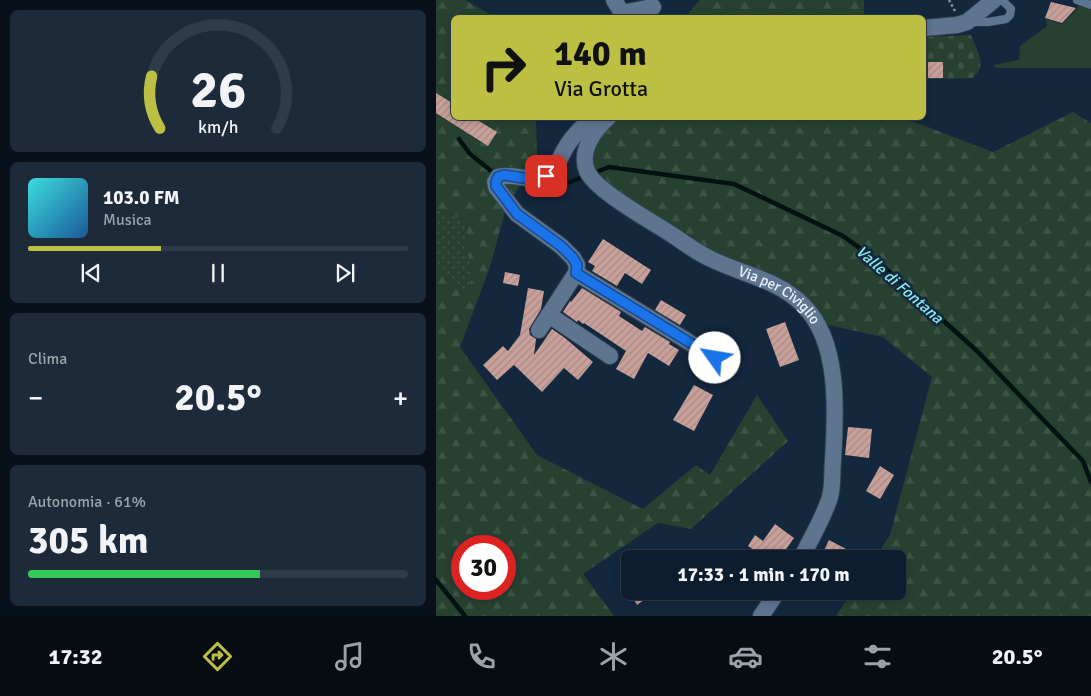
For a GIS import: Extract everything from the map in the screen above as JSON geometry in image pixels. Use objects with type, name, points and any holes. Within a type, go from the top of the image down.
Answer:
[{"type":"street","points":[[614,0],[622,13],[653,7]]},
{"type":"street","points":[[926,28],[957,25],[963,19],[994,0]]},
{"type":"street","points":[[539,330],[576,273],[577,265],[561,246],[517,214],[496,186],[496,182],[498,177],[504,175],[530,179],[546,176],[553,170],[571,140],[586,124],[592,120],[605,120]]},
{"type":"street","name":"Via per Civiglio","points":[[605,120],[593,134],[588,144],[585,159],[587,170],[592,178],[618,199],[708,258],[785,289],[804,305],[822,331],[829,349],[832,368],[835,430],[830,496],[805,550]]},
{"type":"street","points":[[576,273],[715,358]]},
{"type":"street","points":[[549,315],[610,356]]},
{"type":"street","points":[[761,616],[772,600]]},
{"type":"lane","points":[[963,19],[988,22],[1006,20],[1010,15],[1011,9],[999,0]]},
{"type":"lane","points":[[1077,0],[1091,5]]},
{"type":"path","points":[[949,0],[963,19]]},
{"type":"green space","points":[[436,0],[465,0],[491,15],[451,15],[451,120],[536,120],[537,158],[506,208],[490,267],[460,347],[537,455],[643,509],[696,465],[710,475],[757,395],[788,441],[691,529],[658,523],[583,574],[614,616],[436,616],[436,267],[464,295],[473,277],[466,246],[467,221],[436,209]]},
{"type":"green space","points":[[700,0],[864,0],[864,15],[687,15]]},
{"type":"green space","points":[[1079,0],[1091,0],[1091,68],[996,68],[993,65],[1019,60],[1020,46],[1047,26],[1046,19],[1062,24],[1077,9]]},
{"type":"green space","points":[[971,35],[981,63],[977,73],[973,78],[926,79],[926,37]]},
{"type":"green space","points":[[1073,112],[1091,123],[1091,616],[836,616],[846,600],[906,600],[906,550],[880,550],[890,535],[932,377],[883,337],[828,325],[808,300],[710,252],[605,185],[590,161],[594,146],[600,136],[619,120],[909,120],[993,152]]},
{"type":"green space","points":[[436,209],[467,221],[466,246],[473,277],[465,296],[436,267]]},
{"type":"building","points":[[1051,2],[1076,8],[1062,23],[1045,18]]},
{"type":"building","points":[[928,62],[943,62],[943,78],[928,78]]},
{"type":"building","points":[[436,93],[451,102],[451,120],[477,120],[497,132],[488,146],[436,113]]},
{"type":"building","points":[[603,239],[651,270],[642,284],[625,273],[617,286],[592,271],[595,266],[588,262]]},
{"type":"building","points":[[505,272],[520,275],[518,286],[503,283]]},
{"type":"building","points":[[528,288],[544,291],[541,309],[529,329],[530,335],[536,339],[534,355],[552,329],[593,362],[578,380],[564,368],[542,392],[514,365],[497,380],[483,365],[503,346],[508,351],[520,335]]},
{"type":"building","points":[[582,288],[621,312],[619,316],[642,331],[645,327],[670,342],[669,344],[679,350],[669,366],[648,353],[634,379],[616,369],[626,351],[584,323],[578,320],[577,322],[563,312]]},
{"type":"building","points":[[661,300],[686,315],[680,325],[655,310]]},
{"type":"building","points":[[785,322],[799,360],[780,367],[766,329]]},
{"type":"building","points":[[694,385],[713,395],[694,431],[673,420]]},
{"type":"building","points":[[848,427],[872,429],[869,458],[845,455]]},
{"type":"building","points":[[880,466],[894,475],[880,499],[866,491]]},
{"type":"building","points":[[775,524],[794,538],[785,550],[754,550],[748,546],[755,535],[763,541]]},
{"type":"building","points":[[829,540],[848,550],[824,550]]},
{"type":"building","points":[[634,600],[644,600],[637,605]]},
{"type":"waterway","name":"Valle di Fontana","points":[[459,139],[470,154],[495,174]]},
{"type":"waterway","name":"Valle di Fontana","points":[[594,173],[609,167],[734,184],[843,236],[875,259],[977,351],[1083,461],[1091,482]]},
{"type":"waterway","name":"Valle di Fontana","points":[[559,186],[583,177]]},
{"type":"waterway","points":[[436,580],[465,616]]},
{"type":"route","points":[[546,176],[530,179],[504,175],[498,177],[496,186],[517,214],[561,246],[573,258],[577,265],[576,273],[715,358]]}]
